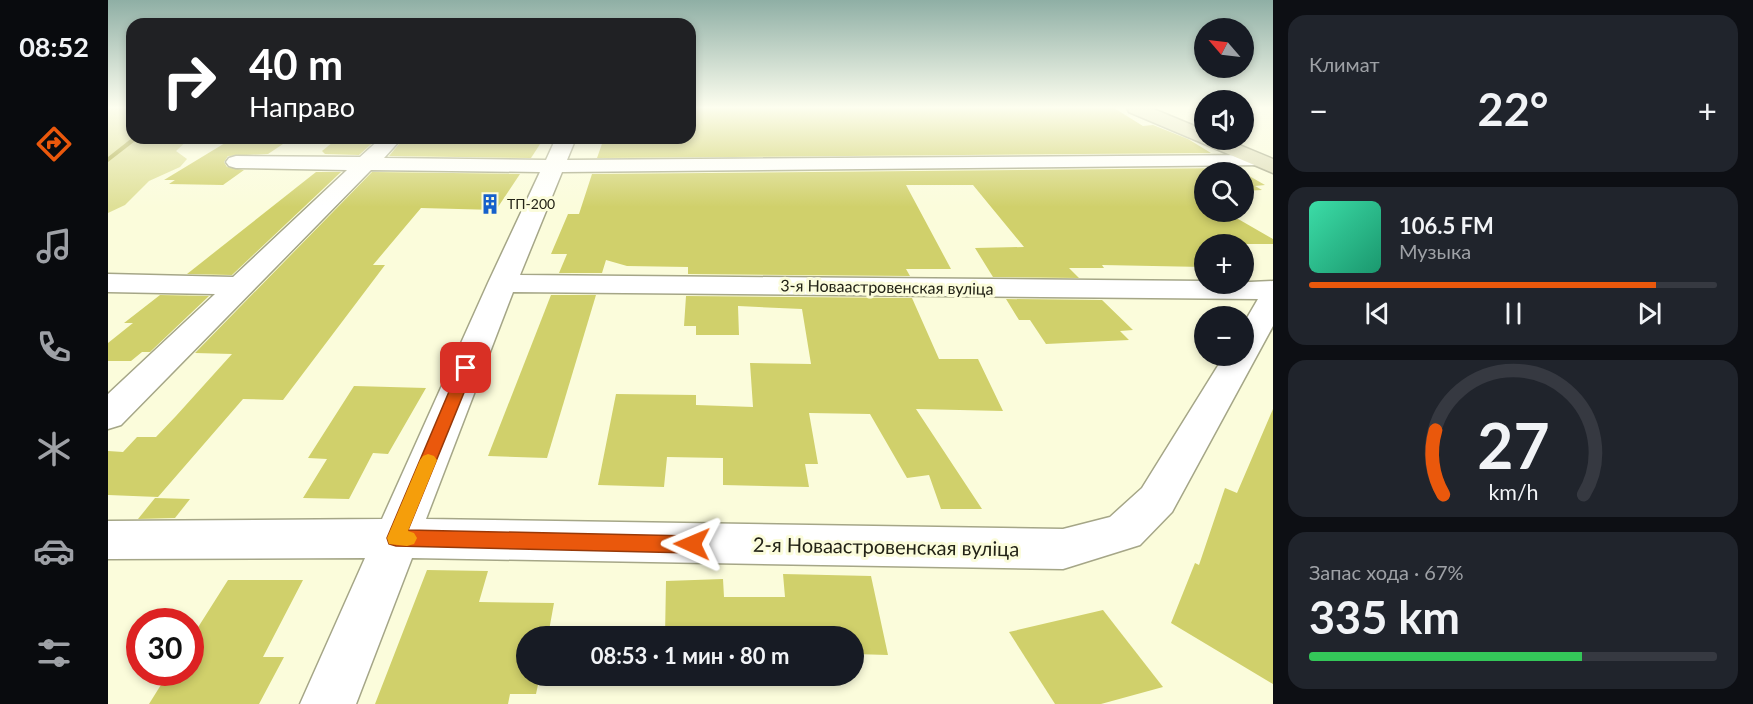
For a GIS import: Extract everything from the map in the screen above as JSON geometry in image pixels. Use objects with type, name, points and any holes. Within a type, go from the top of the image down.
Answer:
[{"type":"street","points":[[108,416],[385,144]]},
{"type":"street","points":[[1247,150],[1266,164]]},
{"type":"street","points":[[236,162],[362,165],[560,152],[1266,164]]},
{"type":"street","points":[[328,704],[502,284],[560,152]]},
{"type":"street","points":[[108,283],[238,286]]},
{"type":"street","name":"3-я Новаастровенская вуліца","points":[[502,284],[1273,290]]},
{"type":"street","points":[[1254,332],[1273,298]]},
{"type":"street","name":"2-я Новаастровенская вуліца","points":[[108,540],[396,538],[771,546],[1063,549],[1124,532],[1157,500],[1234,366]]},
{"type":"green space","points":[[108,141],[126,141],[126,144],[184,144],[176,151],[187,159],[180,167],[149,181],[125,205],[108,213]]},
{"type":"building","points":[[696,141],[1191,141],[1194,143],[1194,150],[1206,150],[1211,153],[597,158],[602,144],[696,144]]},
{"type":"building","points":[[223,144],[283,144],[268,154],[228,156],[224,162],[227,167],[244,170],[223,185],[169,184],[175,180],[164,180]]},
{"type":"building","points":[[331,144],[371,144],[359,155],[325,154],[322,151]]},
{"type":"building","points":[[399,144],[540,144],[531,158],[389,156]]},
{"type":"building","points":[[1194,168],[1194,222],[1243,222],[1273,239],[1273,244],[1254,244],[1254,234],[1194,234],[1194,267],[1102,265],[1104,268],[1069,268],[1079,278],[993,277],[975,248],[1024,247],[973,185],[906,185],[951,269],[906,269],[910,276],[688,274],[688,267],[627,266],[606,260],[602,273],[559,273],[567,254],[551,254],[568,214],[579,214],[592,174]]},
{"type":"building","points":[[316,172],[341,172],[232,275],[187,274]]},
{"type":"building","points":[[372,172],[520,174],[496,210],[421,208],[373,265],[385,265],[283,400],[243,399],[158,497],[108,495],[108,451],[123,452],[137,437],[156,437],[176,416],[232,354],[195,353]]},
{"type":"building","points":[[1254,179],[1265,185],[1255,186],[1262,190],[1254,190]]},
{"type":"building","points":[[160,295],[209,296],[150,352],[142,352],[131,361],[108,361],[108,343],[133,323],[124,323]]},
{"type":"building","points":[[551,295],[596,295],[547,458],[488,456]]},
{"type":"building","points":[[686,296],[912,298],[939,359],[978,359],[1003,411],[916,409],[982,509],[941,509],[929,475],[907,478],[870,414],[809,413],[818,464],[805,464],[809,487],[723,485],[723,458],[667,457],[664,487],[598,485],[616,394],[696,395],[696,405],[753,407],[750,363],[811,364],[802,309],[738,306],[739,335],[696,335],[696,326],[684,326]]},
{"type":"building","points":[[1006,299],[1102,300],[1133,330],[1120,331],[1129,340],[1046,344],[1030,320],[1019,320]]},
{"type":"building","points":[[354,386],[426,388],[388,454],[373,453],[349,499],[303,498],[327,459],[308,458]]},
{"type":"building","points":[[1273,409],[1273,684],[1171,623],[1195,563],[1199,565],[1225,488],[1237,493]]},
{"type":"building","points":[[155,498],[190,499],[175,518],[138,519]]},
{"type":"building","points":[[427,570],[488,571],[479,602],[554,603],[550,626],[516,626],[516,686],[538,686],[536,694],[510,694],[508,704],[375,704]]},
{"type":"building","points":[[783,574],[871,576],[888,655],[864,654],[864,626],[665,626],[666,581],[723,579],[724,597],[785,597]]},
{"type":"building","points":[[228,580],[303,580],[263,657],[284,657],[259,704],[149,704],[160,686],[204,686],[204,618]]},
{"type":"building","points":[[1103,610],[1163,687],[1101,704],[1055,704],[1009,632]]},
{"type":"waterway","points":[[108,160],[128,144]]},
{"type":"slow traffic","points":[[407,538],[396,538],[428,460]]},
{"type":"place","name":"ТП-200","points":[[490,204]]},
{"type":"route","points":[[466,368],[396,538],[692,544]]}]
